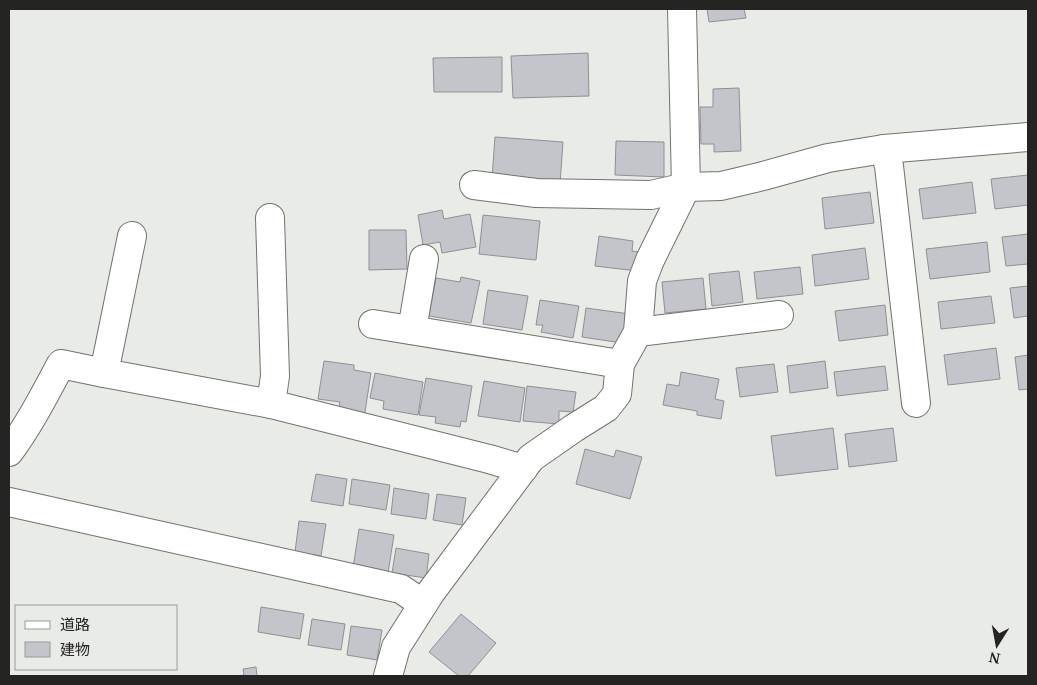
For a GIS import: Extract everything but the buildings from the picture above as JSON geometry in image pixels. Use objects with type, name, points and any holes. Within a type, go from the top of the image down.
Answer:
[{"type":"street","points":[[388,676],[396,647],[423,604],[531,458],[606,408],[617,394],[620,364],[638,332],[642,281],[650,260],[686,187],[682,9]]},
{"type":"street","points":[[474,185],[536,193],[651,195],[686,187],[721,186],[828,158],[884,149],[1028,137]]},
{"type":"street","points":[[884,149],[889,166],[916,403]]},
{"type":"street","points":[[270,218],[276,376],[271,404]]},
{"type":"street","points":[[104,373],[132,236]]},
{"type":"street","points":[[412,330],[424,259]]},
{"type":"street","points":[[638,332],[779,315]]},
{"type":"street","points":[[373,324],[620,364]]},
{"type":"street","points":[[9,452],[20,438],[60,364],[271,404],[523,469]]},
{"type":"street","points":[[9,502],[401,589],[423,604]]}]
